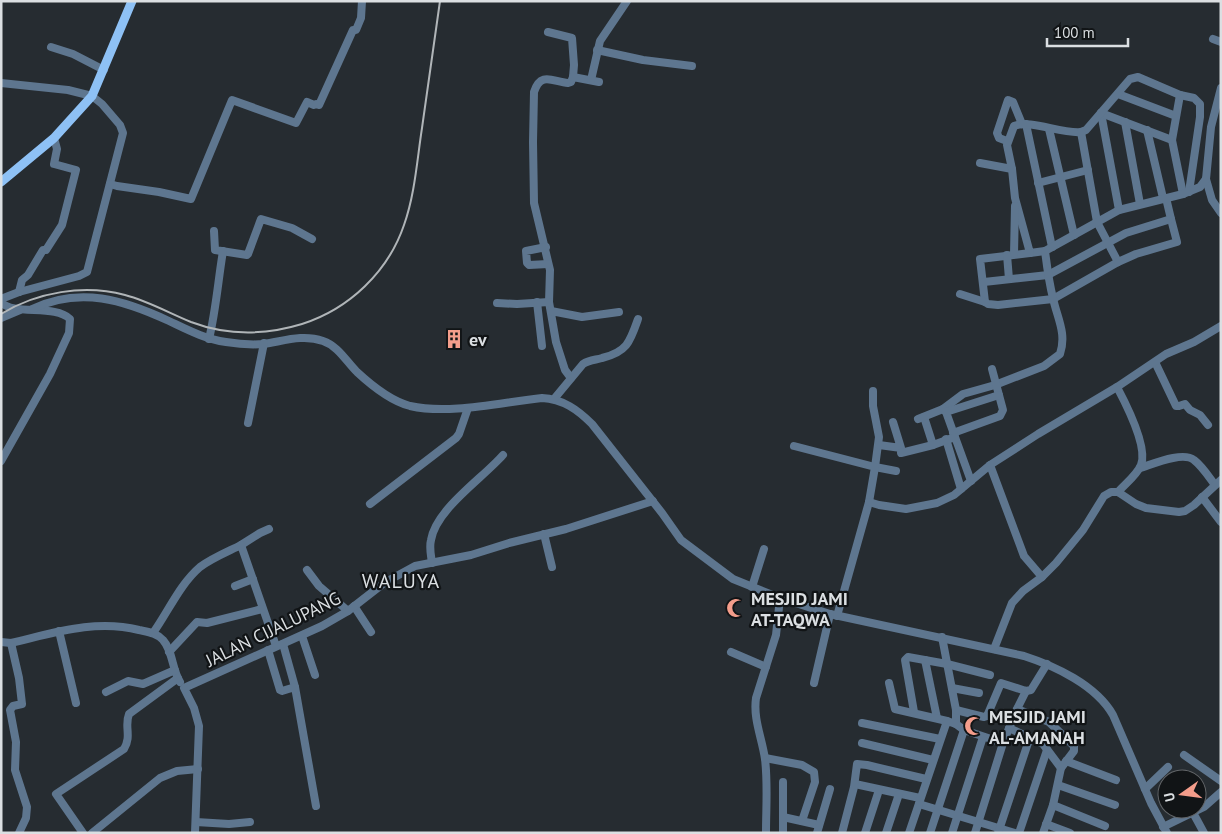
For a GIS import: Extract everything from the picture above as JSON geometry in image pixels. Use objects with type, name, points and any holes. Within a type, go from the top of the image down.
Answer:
[{"type":"main road","points":[[1,182],[54,138],[92,96],[132,1]]},
{"type":"street","points":[[110,184],[190,199],[232,100],[296,123],[307,102],[314,106],[319,105],[353,30],[356,30],[359,24],[362,1]]},
{"type":"street","points":[[573,77],[595,81],[597,50],[600,42],[627,1]]},
{"type":"street","points":[[548,32],[572,38],[574,65],[573,77],[570,82],[541,81],[534,92],[532,142],[534,203],[546,248],[549,302],[559,350],[565,370],[572,378]]},
{"type":"street","points":[[51,48],[74,54],[104,70]]},
{"type":"street","points":[[597,50],[643,60],[692,66]]},
{"type":"street","points":[[1030,253],[1015,198],[1012,169],[1007,149],[1014,126],[1024,124],[1049,129],[1081,132],[1086,130],[1130,79],[1138,77],[1198,101],[1200,109],[1186,193]]},
{"type":"street","points":[[1,83],[68,90],[92,96],[111,114],[122,129],[122,139],[87,272],[79,276],[19,292],[1,301],[4,306],[22,310]]},
{"type":"street","points":[[1221,88],[1211,127],[1206,180],[1212,200],[1221,213]]},
{"type":"street","points":[[1118,94],[1176,116]]},
{"type":"street","points":[[1180,95],[1172,140],[1186,193]]},
{"type":"street","points":[[945,411],[963,394],[996,386],[1044,366],[1060,354],[1063,336],[1062,325],[1053,299],[1048,275],[1048,249],[1038,183],[1024,124],[1013,102],[1008,100],[997,132],[999,138],[1008,141]]},
{"type":"street","points":[[1101,113],[1172,140]]},
{"type":"street","points":[[1101,113],[1119,210]]},
{"type":"street","points":[[1124,122],[1140,204]]},
{"type":"street","points":[[1049,129],[1074,235]]},
{"type":"street","points":[[960,294],[991,305],[1053,299],[1118,262],[1136,254],[1178,242],[1146,130]]},
{"type":"street","points":[[1081,132],[1097,222],[1118,262]]},
{"type":"street","points":[[19,292],[22,280],[28,275],[43,250],[46,250],[62,225],[76,170],[54,164],[58,149],[54,138]]},
{"type":"street","points":[[980,163],[1012,169]]},
{"type":"street","points":[[1038,183],[1088,170]]},
{"type":"street","points":[[985,302],[980,259],[1048,249],[1119,210],[1186,193],[1200,187],[1206,180]]},
{"type":"street","points":[[1009,278],[1015,198]]},
{"type":"street","points":[[214,231],[214,249],[248,255],[262,219],[292,228],[312,239]]},
{"type":"street","points":[[984,282],[1048,275],[1126,233],[1172,220]]},
{"type":"street","points":[[546,248],[526,251],[527,263],[530,265],[548,264]]},
{"type":"street","points":[[209,339],[215,314],[218,277],[223,251]]},
{"type":"street","points":[[32,309],[50,300],[77,296],[114,300],[132,305],[226,346],[264,344],[307,337],[325,342],[337,350],[366,380],[390,397],[402,403],[422,408],[468,408],[542,398],[554,399],[573,408],[592,424],[686,545],[733,579],[780,598],[834,615],[1024,656],[1047,664],[1093,692],[1109,708],[1165,830],[1179,819]]},
{"type":"street","points":[[537,302],[542,346]]},
{"type":"street","points":[[497,303],[549,302]]},
{"type":"street","points":[[1,318],[22,310],[32,309],[68,317],[70,322],[70,333],[50,374],[1,461]]},
{"type":"street","points":[[551,311],[582,317],[619,312]]},
{"type":"street","points":[[554,399],[585,362],[611,355],[626,347],[631,340],[638,319]]},
{"type":"street","points":[[869,502],[893,508],[920,508],[954,495],[990,465],[1038,434],[1166,354],[1194,342],[1221,326]]},
{"type":"street","points":[[248,423],[264,344]]},
{"type":"street","points":[[1155,362],[1176,406],[1185,404],[1190,410],[1200,415],[1208,425]]},
{"type":"street","points":[[901,453],[933,446],[1000,416],[1004,410],[992,369]]},
{"type":"street","points":[[994,649],[1012,603],[1056,563],[1083,530],[1104,496],[1118,492],[1140,468],[1143,456],[1142,451],[1127,406],[1117,386]]},
{"type":"street","points":[[814,683],[869,502],[879,445],[873,406],[873,391]]},
{"type":"street","points":[[933,446],[921,418],[999,395]]},
{"type":"street","points":[[370,504],[456,438],[468,408]]},
{"type":"street","points":[[945,411],[971,481]]},
{"type":"street","points":[[879,445],[901,448],[893,422]]},
{"type":"street","points":[[946,439],[961,489]]},
{"type":"street","points":[[794,446],[875,468],[896,471]]},
{"type":"street","points":[[432,563],[431,539],[441,519],[471,485],[503,455]]},
{"type":"street","points":[[1118,492],[1146,508],[1179,512],[1190,508],[1218,482],[1192,458],[1182,456],[1140,468]]},
{"type":"street","points":[[990,465],[1024,556],[1042,577]]},
{"type":"street","points":[[1202,497],[1221,522]]},
{"type":"street","name":"JALAN CIJALUPANG","points":[[184,688],[302,636],[351,609],[396,576],[415,566],[471,555],[653,501]]},
{"type":"street","points":[[153,633],[192,575],[212,559],[269,529]]},
{"type":"street","points":[[544,534],[552,567]]},
{"type":"street","points":[[241,545],[262,609],[280,645],[295,687],[316,806]]},
{"type":"street","points":[[752,587],[764,549]]},
{"type":"street","points":[[307,570],[319,586],[351,609],[371,632]]},
{"type":"street","points":[[235,586],[253,579]]},
{"type":"street","points":[[766,833],[767,782],[765,758],[754,707],[776,635],[780,598]]},
{"type":"street","points":[[169,652],[197,622],[207,623],[262,609]]},
{"type":"street","points":[[19,833],[26,818],[27,807],[14,766],[16,742],[10,710],[13,706],[22,704],[19,678],[6,644],[87,626],[111,625],[130,627],[153,633],[163,639],[178,678],[194,708],[199,726],[195,833]]},
{"type":"street","points":[[58,632],[76,703]]},
{"type":"street","points":[[302,636],[315,675]]},
{"type":"street","points":[[942,637],[956,710],[956,724]]},
{"type":"street","points":[[268,650],[280,690],[295,687]]},
{"type":"street","points":[[731,652],[766,667]]},
{"type":"street","points":[[914,712],[906,660],[910,657],[948,664],[990,675]]},
{"type":"street","points":[[926,660],[937,718]]},
{"type":"street","points":[[956,710],[986,717],[989,715],[1001,683],[1026,691],[1032,689],[1047,664]]},
{"type":"street","points":[[106,692],[128,681],[143,684],[175,670]]},
{"type":"street","points":[[83,833],[56,794],[124,748],[129,738],[127,718],[129,714],[178,678]]},
{"type":"street","points":[[889,683],[895,709],[947,720],[964,730],[1003,743]]},
{"type":"street","points":[[952,688],[979,693]]},
{"type":"street","points":[[975,833],[1003,743],[1026,691]]},
{"type":"street","points":[[1017,709],[1049,722],[1073,744],[1074,751],[1064,764],[1043,833]]},
{"type":"street","points":[[909,833],[947,720]]},
{"type":"street","points":[[862,723],[940,740]]},
{"type":"street","points":[[1009,728],[1043,744],[1047,750],[1064,764],[1116,780]]},
{"type":"street","points":[[930,833],[964,730]]},
{"type":"street","points":[[952,833],[983,737]]},
{"type":"street","points":[[999,831],[1030,737]]},
{"type":"street","points":[[862,743],[933,760]]},
{"type":"street","points":[[1019,833],[1047,750]]},
{"type":"street","points":[[1184,755],[1221,781]]},
{"type":"street","points":[[765,758],[802,765],[814,772],[815,782],[802,821]]},
{"type":"street","points":[[842,833],[855,784],[856,766],[859,764],[926,778]]},
{"type":"street","points":[[1145,789],[1168,767]]},
{"type":"street","points":[[92,833],[160,778],[177,771],[198,770]]},
{"type":"street","points":[[783,833],[784,782]]},
{"type":"street","points":[[855,784],[899,794],[937,810],[978,822],[999,831],[1015,833]]},
{"type":"street","points":[[1058,785],[1115,805]]},
{"type":"street","points":[[783,817],[802,821],[818,829],[830,789]]},
{"type":"street","points":[[865,833],[879,790]]},
{"type":"street","points":[[1207,804],[1221,792]]},
{"type":"street","points":[[886,833],[899,794]]},
{"type":"street","points":[[1053,805],[1105,826]]},
{"type":"street","points":[[1196,819],[1204,833]]},
{"type":"street","points":[[196,822],[229,824],[250,822]]},
{"type":"street","points":[[1046,824],[1070,833]]},
{"type":"railway","points":[[1,314],[15,306],[45,295],[77,290],[93,290],[125,295],[205,327],[233,332],[261,332],[288,328],[336,309],[365,286],[377,273],[388,258],[404,225],[415,177],[440,1]]},
{"type":"place","name":"ev","points":[[454,339]]},
{"type":"place","name":"MESJID JAMI AT-TAQWA","points":[[736,608]]},
{"type":"place","name":"MESJID JAMI AL-AMANAH","points":[[974,726]]},
{"type":"district","name":"WALUYA","points":[[401,581]]}]
